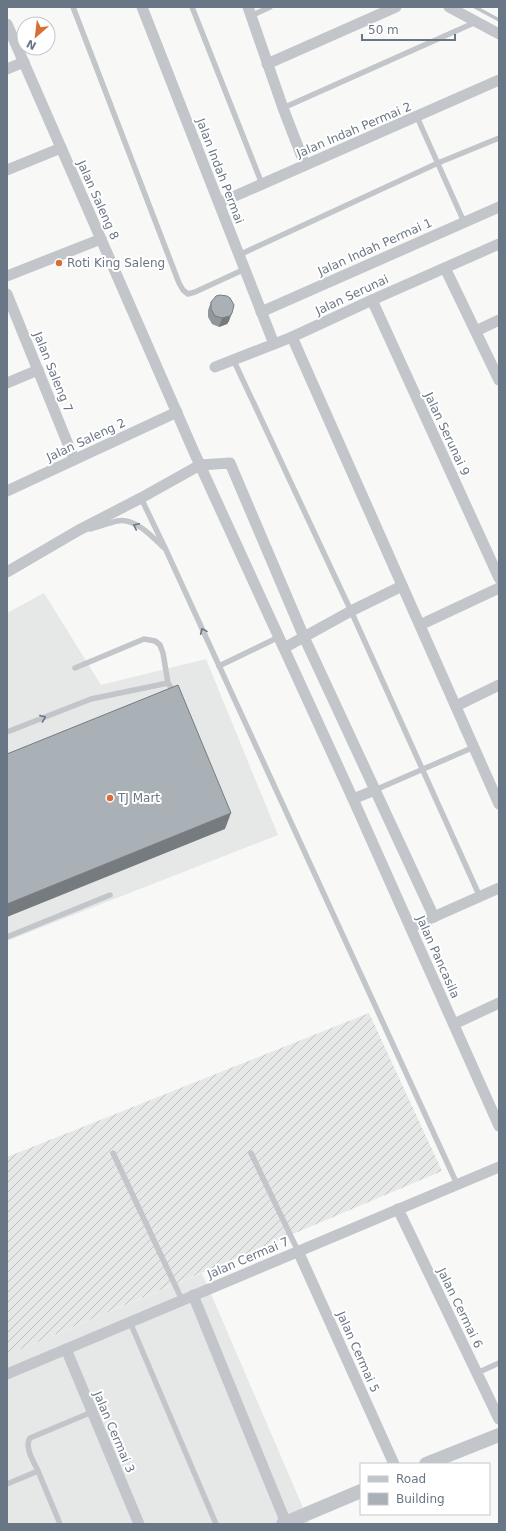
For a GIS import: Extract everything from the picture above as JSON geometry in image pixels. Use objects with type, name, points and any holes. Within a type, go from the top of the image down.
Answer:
[{"type":"street","name":"Jalan Indah Permai","points":[[142,7],[274,344]]},
{"type":"street","points":[[267,64],[396,7]]},
{"type":"street","points":[[449,7],[499,34]]},
{"type":"street","points":[[250,12],[282,108],[304,165]]},
{"type":"street","name":"Jalan Saleng 8","points":[[7,24],[194,452],[282,643]]},
{"type":"street","points":[[7,69],[24,62]]},
{"type":"street","name":"Jalan Indah Permai 2","points":[[219,203],[499,80]]},
{"type":"street","points":[[7,170],[61,148]]},
{"type":"street","name":"Jalan Indah Permai 1","points":[[261,312],[499,207]]},
{"type":"street","points":[[7,276],[101,239]]},
{"type":"street","name":"Jalan Serunai","points":[[215,367],[292,337],[499,244]]},
{"type":"street","points":[[445,268],[499,380]]},
{"type":"street","name":"Jalan Saleng 7","points":[[7,294],[74,459]]},
{"type":"street","name":"Jalan Serunai 9","points":[[372,300],[499,578]]},
{"type":"street","points":[[476,331],[499,320]]},
{"type":"street","points":[[292,337],[474,747],[494,780],[499,804]]},
{"type":"street","points":[[7,383],[38,370]]},
{"type":"street","name":"Jalan Saleng 2","points":[[7,491],[177,412]]},
{"type":"street","points":[[7,572],[79,530],[200,465],[230,463],[304,637],[434,917]]},
{"type":"street","points":[[282,643],[304,637],[351,611],[402,586]]},
{"type":"street","points":[[420,626],[499,588]]},
{"type":"street","name":"Jalan Pancasila","points":[[282,643],[354,799],[499,1126]]},
{"type":"street","points":[[456,706],[499,686]]},
{"type":"street","points":[[354,799],[375,790]]},
{"type":"street","points":[[411,927],[499,888]]},
{"type":"street","points":[[454,1024],[499,1003]]},
{"type":"street","name":"Jalan Cermai 7","points":[[7,1374],[499,1167]]},
{"type":"street","name":"Jalan Cermai 6","points":[[398,1209],[499,1418]]},
{"type":"street","name":"Jalan Cermai 5","points":[[298,1251],[394,1463]]},
{"type":"street","points":[[193,1295],[285,1523],[360,1491]]},
{"type":"street","name":"Jalan Cermai 3","points":[[66,1349],[139,1524]]},
{"type":"street","points":[[428,1463],[499,1434]]},
{"type":"lane","points":[[73,7],[183,290],[188,294],[195,292],[245,270]]},
{"type":"lane","points":[[192,7],[262,184]]},
{"type":"lane","points":[[250,12],[270,7]]},
{"type":"lane","points":[[282,108],[477,22]]},
{"type":"lane","points":[[417,116],[464,222]]},
{"type":"lane","points":[[239,255],[438,163],[499,138]]},
{"type":"lane","points":[[233,359],[351,611],[480,896]]},
{"type":"lane","points":[[141,498],[457,1184]]},
{"type":"lane","points":[[79,530],[120,520],[136,524],[166,550]]},
{"type":"lane","points":[[75,668],[144,640],[155,641],[160,645],[163,653],[168,683],[175,694],[170,699]]},
{"type":"lane","points":[[219,666],[282,643]]},
{"type":"lane","points":[[7,732],[91,699],[168,683]]},
{"type":"lane","points":[[375,790],[474,747]]},
{"type":"lane","points":[[7,937],[110,895]]},
{"type":"lane","points":[[113,1153],[182,1300]]},
{"type":"lane","points":[[251,1153],[298,1251]]},
{"type":"lane","points":[[130,1322],[216,1524]]},
{"type":"lane","points":[[477,1373],[499,1363]]},
{"type":"lane","points":[[60,1524],[27,1444],[30,1438],[92,1412]]},
{"type":"lane","points":[[7,1484],[38,1471]]},
{"type":"shaded area","points":[[44,593],[101,685],[206,659],[278,835],[7,941],[7,613]]},
{"type":"shaded area","points":[[369,1013],[442,1171],[7,1355],[7,1157]]},
{"type":"shaded area","points":[[202,1273],[310,1524],[7,1524],[7,1355]]},
{"type":"building","points":[[220,295],[230,298],[234,305],[230,316],[222,318],[215,316],[211,309],[211,302],[216,296]]},
{"type":"building","name":"TJ Mart","points":[[178,685],[231,813],[7,904],[7,754]]},
{"type":"waterway","points":[[475,7],[499,20]]},
{"type":"place","name":"Roti King Saleng","points":[[59,263]]},
{"type":"place","name":"TJ Mart","points":[[110,798]]}]
